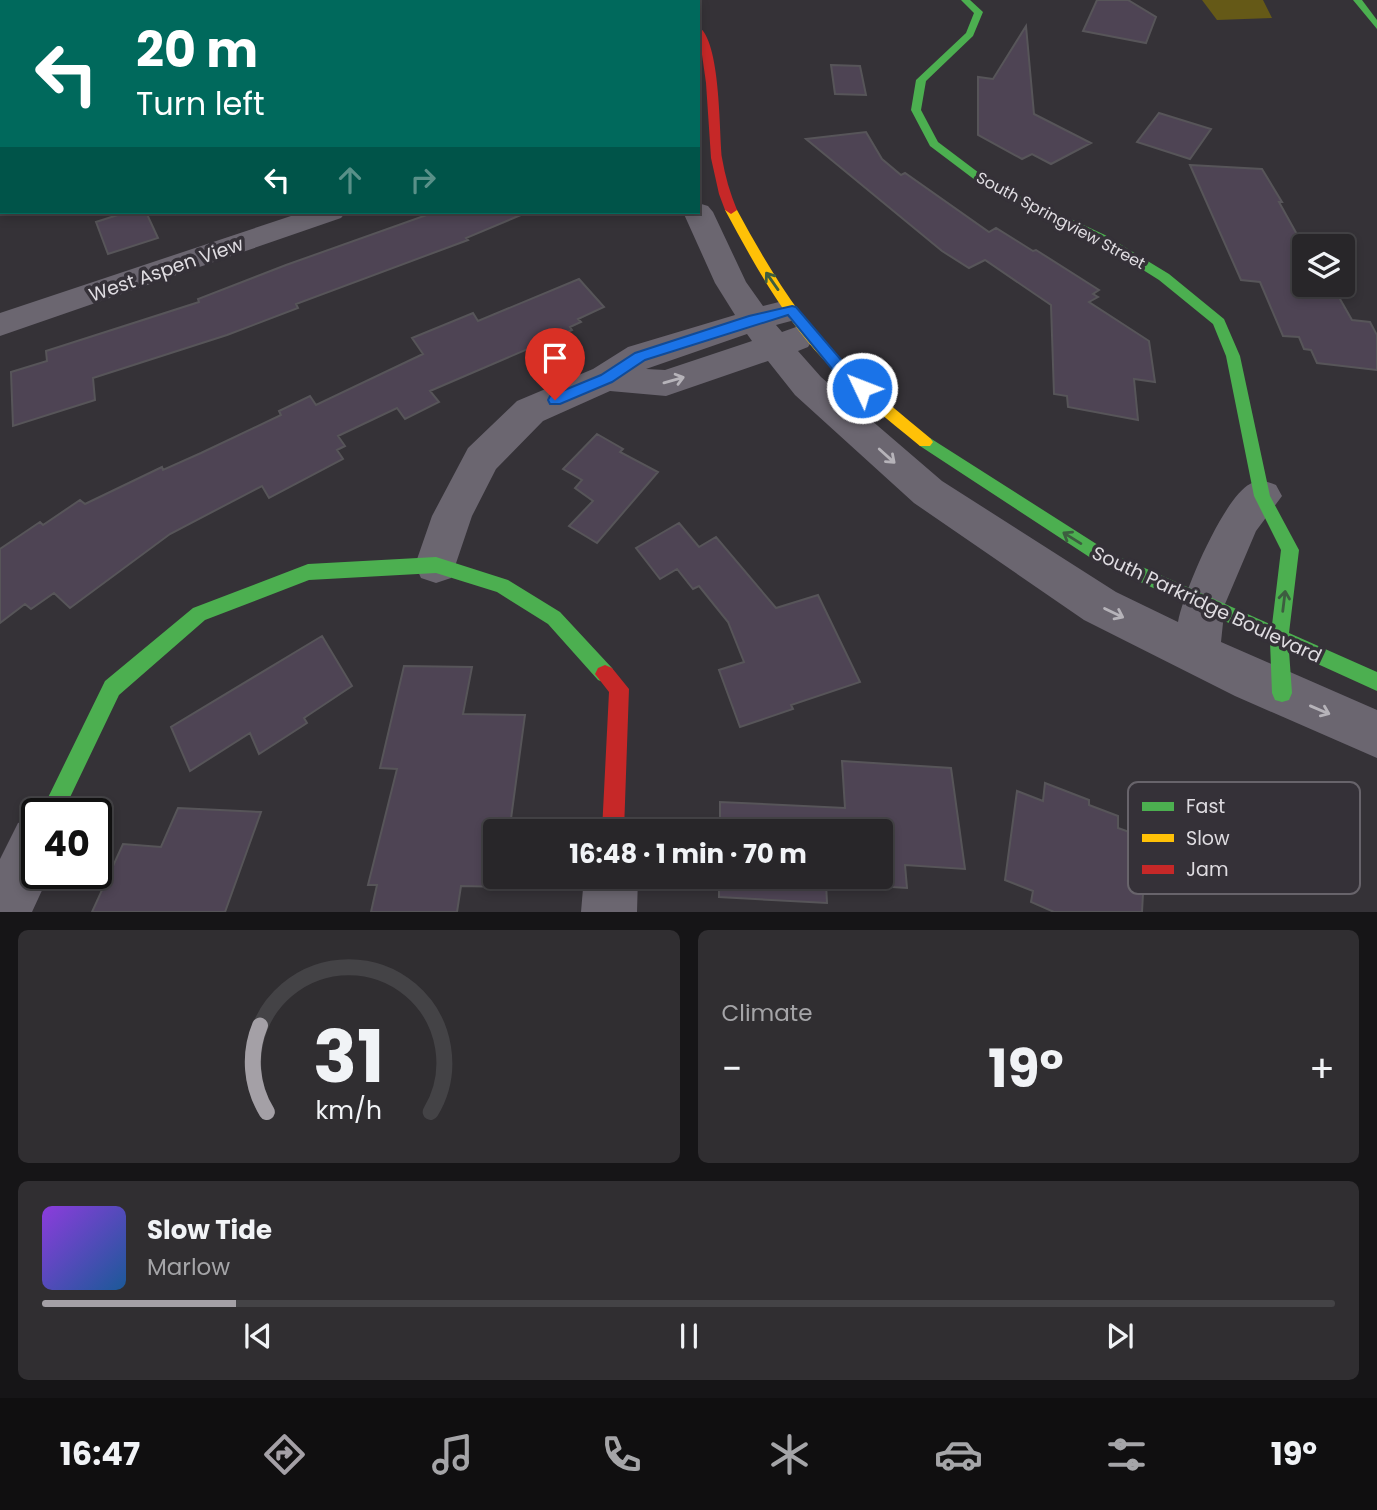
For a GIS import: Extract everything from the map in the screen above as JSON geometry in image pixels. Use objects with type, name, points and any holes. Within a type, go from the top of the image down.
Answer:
[{"type":"street","name":"South Springview Street","points":[[965,0],[979,12],[970,34],[921,80],[916,110],[934,144],[987,184],[1101,238],[1164,276],[1219,322],[1233,356],[1262,496],[1290,550],[1279,639],[1282,693]]},
{"type":"street","points":[[1357,0],[1377,26]]},
{"type":"street","name":"South Parkridge Boulevard","points":[[700,32],[704,38],[706,113],[717,150],[726,200],[765,272],[783,327],[808,386],[928,492],[1100,606],[1282,693],[1377,734]]},
{"type":"street","name":"West Aspen View","points":[[0,325],[260,223],[318,214]]},
{"type":"street","name":"South Parkridge Boulevard","points":[[699,214],[731,283],[843,372],[937,452],[1103,557],[1377,682]]},
{"type":"street","points":[[436,565],[452,516],[482,459],[530,411],[607,378],[666,383],[783,327]]},
{"type":"street","points":[[1196,653],[1203,604],[1240,521],[1262,496]]},
{"type":"street","points":[[59,798],[112,688],[200,614],[308,572],[436,565],[502,586],[554,618],[619,690],[614,819]]},
{"type":"street","points":[[2,912],[21,874]]},
{"type":"street","points":[[609,912],[610,889]]},
{"type":"shaded area","points":[[1202,0],[1263,0],[1272,18],[1217,20]]},
{"type":"building","points":[[1097,0],[1128,0],[1156,17],[1146,43],[1083,31]]},
{"type":"building","points":[[1026,26],[1034,114],[1091,143],[1051,164],[1032,154],[1022,159],[978,135],[978,77],[993,79]]},
{"type":"building","points":[[831,65],[860,66],[866,95],[835,94]]},
{"type":"building","points":[[1159,113],[1211,129],[1190,159],[1137,142]]},
{"type":"building","points":[[866,132],[882,159],[901,175],[905,173],[989,232],[996,228],[1099,290],[1093,294],[1098,297],[1089,302],[1149,341],[1155,382],[1134,379],[1138,420],[1068,407],[1067,396],[1054,394],[1051,305],[985,260],[969,268],[942,251],[806,139]]},
{"type":"building","points":[[1190,165],[1262,169],[1297,234],[1292,234],[1292,297],[1339,297],[1352,320],[1370,322],[1377,335],[1377,370],[1317,363],[1311,350],[1304,349],[1299,337],[1283,336],[1260,282],[1241,280]]},
{"type":"building","points":[[121,214],[147,214],[158,238],[108,254],[96,222]]},
{"type":"building","points":[[429,214],[523,214],[466,238],[468,240],[296,304],[298,308],[227,335],[93,378],[95,400],[13,426],[11,372],[47,361],[46,351],[199,302],[198,299]]},
{"type":"building","points":[[579,279],[604,307],[578,319],[581,322],[570,327],[572,330],[430,391],[439,402],[405,419],[397,408],[338,436],[345,446],[337,450],[343,459],[269,498],[262,486],[170,534],[70,608],[54,593],[31,609],[25,604],[0,623],[0,549],[40,522],[43,525],[80,500],[85,504],[162,467],[163,470],[201,453],[281,415],[279,411],[310,396],[316,405],[423,354],[412,338],[473,313],[478,321]]},
{"type":"building","points":[[597,434],[623,449],[620,452],[658,472],[597,543],[569,526],[593,501],[575,488],[582,480],[563,469]]},
{"type":"building","points":[[679,523],[699,547],[716,537],[776,608],[818,595],[860,682],[791,705],[793,709],[740,727],[719,670],[744,662],[728,622],[699,586],[693,589],[677,569],[660,579],[636,548]]},
{"type":"building","points":[[322,636],[352,686],[304,718],[307,723],[259,754],[250,733],[190,771],[171,727]]},
{"type":"building","points":[[404,666],[472,667],[463,714],[525,715],[511,819],[483,819],[483,886],[461,886],[457,912],[371,912],[377,885],[368,885],[397,769],[380,768]]},
{"type":"building","points":[[842,761],[951,768],[965,869],[905,865],[907,888],[893,887],[893,819],[720,819],[720,802],[845,808]]},
{"type":"building","points":[[1045,783],[1089,800],[1089,805],[1118,816],[1118,828],[1128,832],[1128,894],[1143,894],[1142,912],[1054,912],[1031,902],[1033,891],[1005,880],[1017,791],[1043,801]]},
{"type":"building","points":[[178,808],[261,812],[225,912],[92,912],[102,889],[112,889],[112,868],[123,844],[161,847]]},
{"type":"building","points":[[719,889],[826,889],[827,903],[719,897]]},
{"type":"traffic: fast","points":[[965,0],[979,12],[970,34],[921,80],[916,110],[934,144],[987,184],[1101,238],[1164,277],[1219,322],[1233,356],[1262,496],[1290,550],[1279,639],[1282,693]]},
{"type":"traffic: fast","points":[[1357,0],[1377,26]]},
{"type":"traffic: fast","points":[[925,442],[1103,557],[1377,682]]},
{"type":"traffic: fast","points":[[59,798],[112,688],[199,614],[308,572],[436,565],[502,586],[554,618],[605,674]]},
{"type":"traffic: slow","points":[[731,210],[768,275],[810,335],[853,381],[925,442]]},
{"type":"traffic: jam","points":[[700,32],[709,65],[720,177],[731,210]]},
{"type":"traffic: jam","points":[[605,674],[619,689],[614,819]]},
{"type":"route","points":[[555,400],[607,378],[640,356],[754,319],[792,310],[843,372],[862,388]]}]
